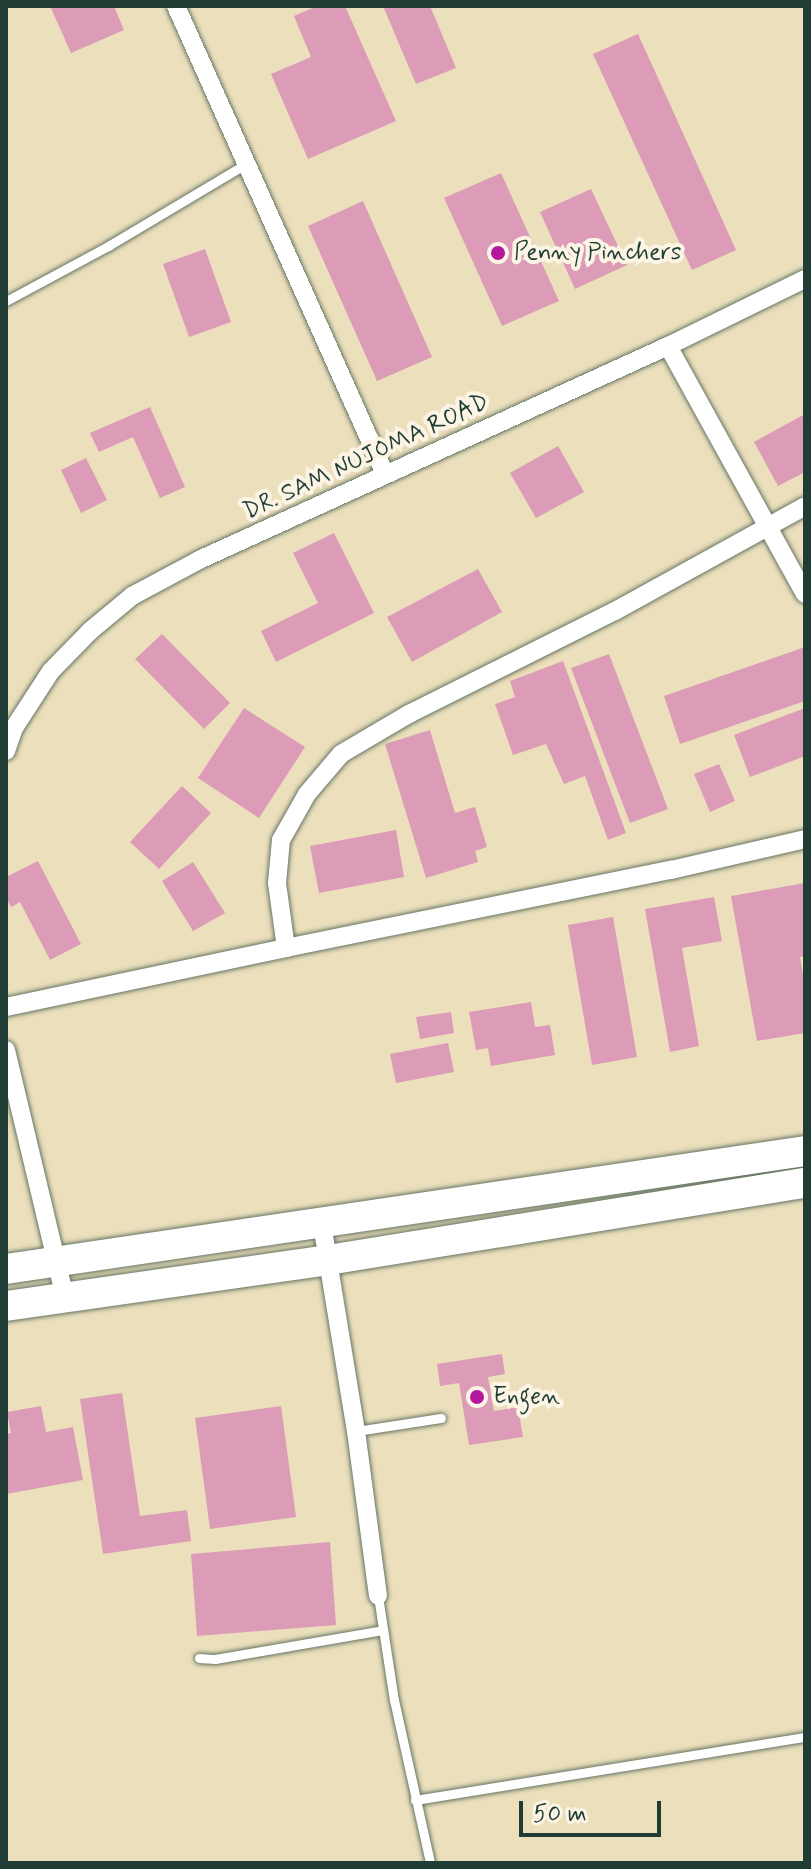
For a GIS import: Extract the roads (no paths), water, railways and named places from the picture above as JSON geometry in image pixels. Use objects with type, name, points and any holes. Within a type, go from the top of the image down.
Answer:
[{"type":"main road","points":[[6,1269],[805,1151]]},
{"type":"main road","points":[[6,1306],[328,1260],[805,1183]]},
{"type":"street","points":[[176,6],[244,165],[385,474]]},
{"type":"street","name":"DR. SAM NUJOMA ROAD","points":[[6,751],[14,728],[51,671],[90,631],[132,596],[199,560],[668,346],[805,279]]},
{"type":"street","points":[[668,346],[805,594]]},
{"type":"street","points":[[286,948],[277,883],[281,840],[307,794],[341,754],[409,714],[615,611],[805,506]]},
{"type":"street","points":[[6,1007],[671,870],[805,839]]},
{"type":"street","points":[[6,1050],[65,1298]]},
{"type":"street","points":[[322,1224],[356,1431],[378,1596]]},
{"type":"lane","points":[[6,301],[108,246],[244,165]]},
{"type":"lane","points":[[356,1431],[441,1418]]},
{"type":"lane","points":[[378,1596],[415,1800],[430,1863]]},
{"type":"lane","points":[[199,1658],[215,1659],[383,1630]]},
{"type":"lane","points":[[415,1800],[805,1737]]},
{"type":"place","name":"Penny Pinchers","points":[[498,253]]},
{"type":"place","name":"Engen","points":[[477,1397]]}]
